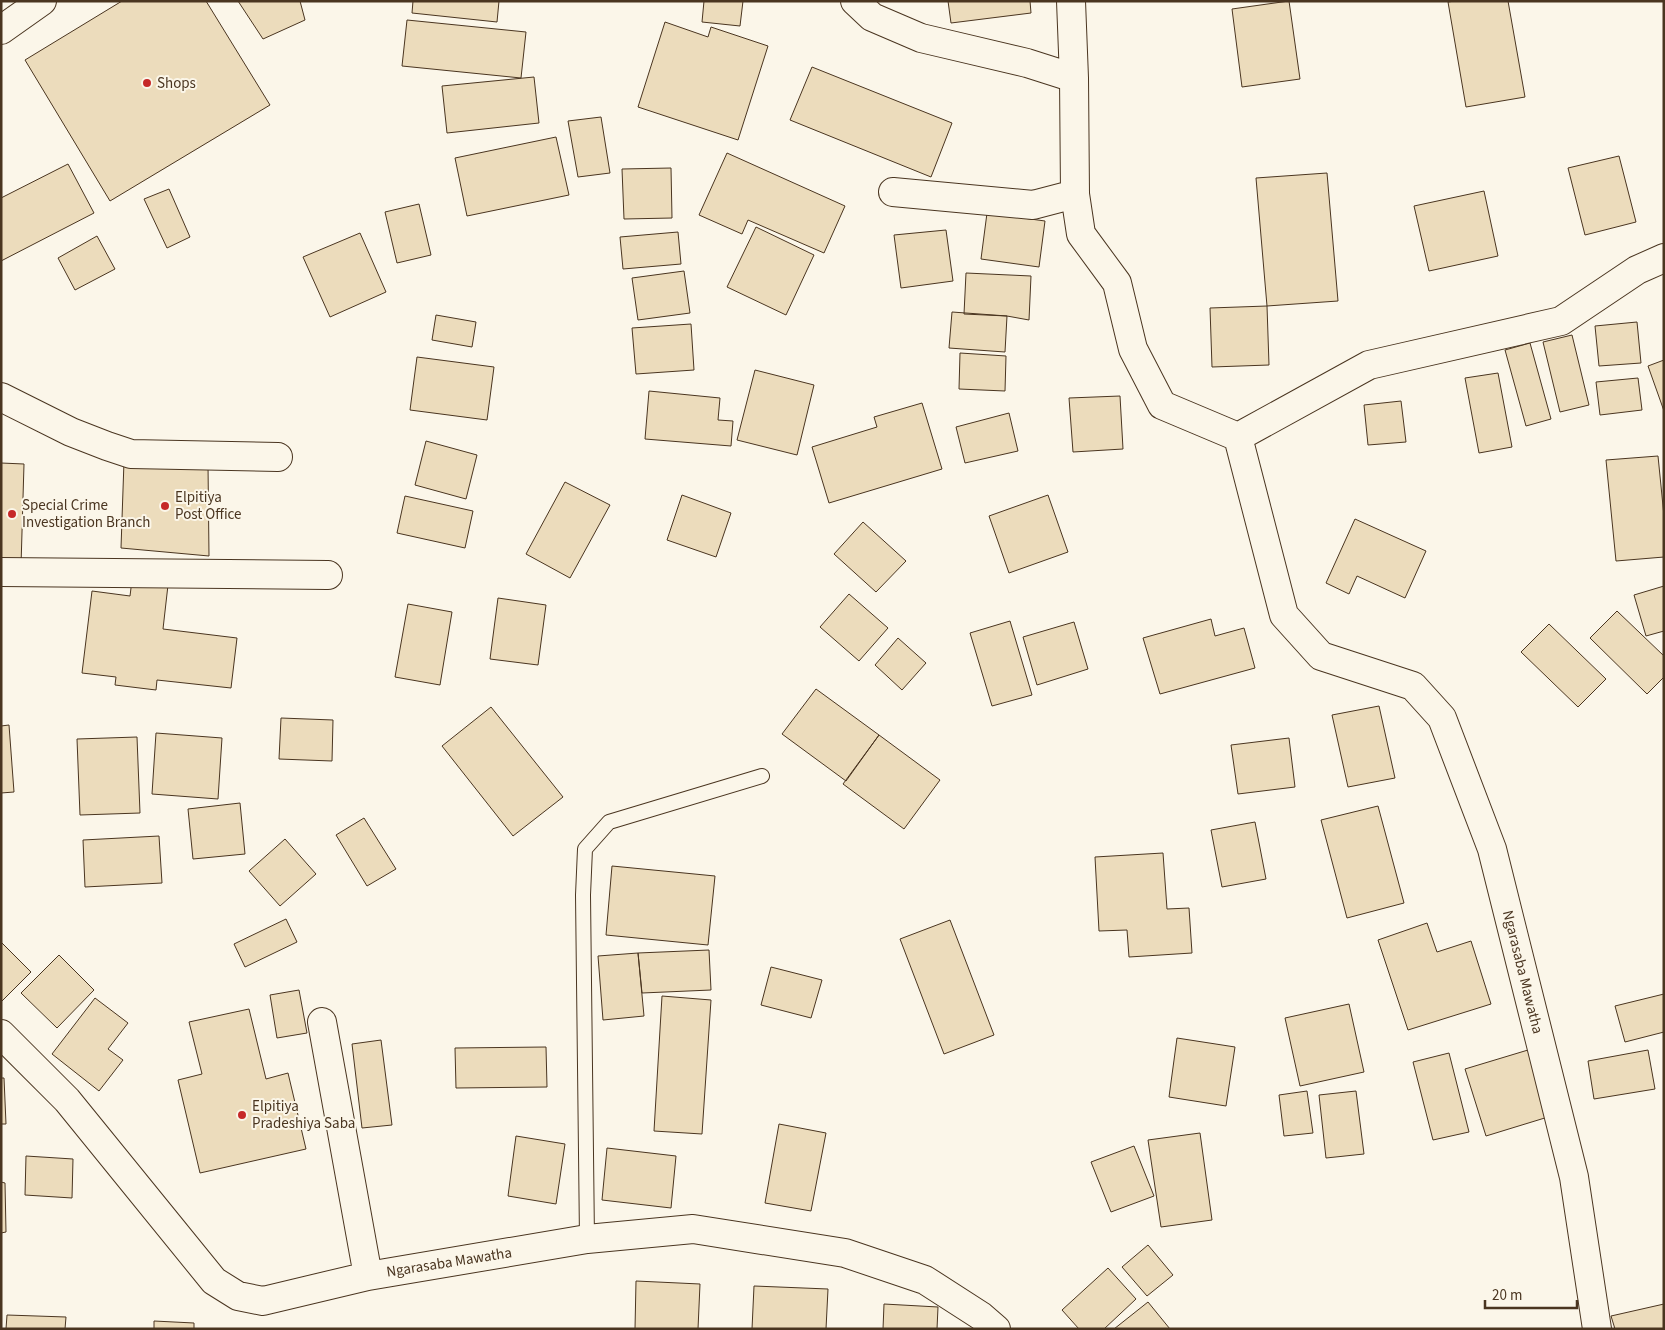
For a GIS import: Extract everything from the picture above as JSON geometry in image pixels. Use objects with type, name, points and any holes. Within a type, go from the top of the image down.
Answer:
[{"type":"street","points":[[1,30],[42,1]]},
{"type":"street","points":[[855,1],[872,17],[921,38],[1027,63],[1074,78]]},
{"type":"street","points":[[1071,1],[1075,194],[1081,234],[1117,282],[1133,350],[1162,405],[1238,437],[1369,365],[1561,321],[1637,270],[1664,258]]},
{"type":"street","points":[[894,192],[1033,205],[1075,194]]},
{"type":"street","points":[[1,398],[71,432],[131,454],[278,457]]},
{"type":"street","name":"Ngarasaba Mawatha","points":[[1238,437],[1284,615],[1321,656],[1413,686],[1442,718],[1492,849],[1574,1177],[1596,1329]]},
{"type":"street","points":[[1,572],[328,575]]},
{"type":"street","points":[[322,1022],[368,1276]]},
{"type":"street","name":"Ngarasaba Mawatha","points":[[1,1034],[68,1100],[214,1281],[238,1296],[263,1301],[368,1276],[587,1240],[693,1229],[845,1253],[925,1280],[981,1316],[996,1329]]},
{"type":"lane","points":[[587,1240],[583,895],[585,849],[609,822],[762,776]]},
{"type":"building","name":"Shops","points":[[122,1],[206,1],[270,105],[110,201],[25,60]]},
{"type":"building","points":[[238,1],[300,1],[305,20],[263,39]]},
{"type":"building","points":[[413,1],[499,1],[497,22],[412,13]]},
{"type":"building","points":[[704,1],[743,1],[740,26],[702,22]]},
{"type":"building","points":[[948,1],[1030,1],[1031,13],[951,23]]},
{"type":"building","points":[[1289,1],[1300,79],[1242,87],[1232,9]]},
{"type":"building","points":[[1508,1],[1525,97],[1466,107],[1448,2]]},
{"type":"building","points":[[407,20],[526,32],[521,78],[402,66]]},
{"type":"building","points":[[665,22],[708,37],[711,27],[768,46],[738,140],[638,107]]},
{"type":"building","points":[[812,67],[952,123],[931,177],[790,120]]},
{"type":"building","points":[[534,77],[539,123],[447,133],[442,86]]},
{"type":"building","points":[[601,117],[610,173],[578,177],[568,121]]},
{"type":"building","points":[[556,137],[569,195],[467,216],[455,158]]},
{"type":"building","points":[[727,153],[845,206],[824,253],[748,220],[742,234],[699,215]]},
{"type":"building","points":[[1619,156],[1636,222],[1585,235],[1568,168]]},
{"type":"building","points":[[68,164],[94,213],[1,261],[1,198]]},
{"type":"building","points":[[671,168],[672,218],[624,219],[622,169]]},
{"type":"building","points":[[1327,173],[1338,301],[1267,306],[1256,178]]},
{"type":"building","points":[[169,189],[190,237],[167,248],[144,199]]},
{"type":"building","points":[[1484,191],[1498,256],[1429,271],[1414,206]]},
{"type":"building","points":[[419,204],[431,255],[397,263],[385,212]]},
{"type":"building","points":[[987,213],[1045,221],[1039,267],[981,259]]},
{"type":"building","points":[[756,227],[814,255],[786,315],[727,287]]},
{"type":"building","points":[[946,230],[953,281],[901,288],[894,235]]},
{"type":"building","points":[[678,232],[681,264],[623,269],[620,237]]},
{"type":"building","points":[[360,233],[386,292],[330,317],[303,257]]},
{"type":"building","points":[[97,236],[115,269],[75,290],[58,258]]},
{"type":"building","points":[[684,271],[690,313],[638,320],[632,278]]},
{"type":"building","points":[[966,273],[1031,276],[1029,320],[1007,316],[964,314]]},
{"type":"building","points":[[1267,306],[1269,365],[1212,367],[1210,308]]},
{"type":"building","points":[[952,312],[1007,316],[1005,352],[949,348]]},
{"type":"building","points":[[436,315],[476,322],[472,347],[432,340]]},
{"type":"building","points":[[1637,322],[1641,363],[1599,366],[1595,326]]},
{"type":"building","points":[[691,324],[694,370],[636,374],[632,328]]},
{"type":"building","points":[[1572,335],[1589,405],[1560,412],[1543,342]]},
{"type":"building","points":[[1530,343],[1551,419],[1526,426],[1505,350]]},
{"type":"building","points":[[960,353],[1006,356],[1005,391],[959,389]]},
{"type":"building","points":[[417,357],[494,367],[487,420],[410,410]]},
{"type":"building","points":[[1664,360],[1664,411],[1648,366]]},
{"type":"building","points":[[755,370],[814,385],[797,455],[737,440]]},
{"type":"building","points":[[1498,373],[1512,447],[1479,453],[1465,378]]},
{"type":"building","points":[[1638,378],[1642,410],[1600,415],[1596,382]]},
{"type":"building","points":[[649,391],[720,398],[718,420],[733,421],[731,446],[645,439]]},
{"type":"building","points":[[1120,396],[1123,449],[1073,452],[1069,398]]},
{"type":"building","points":[[1401,401],[1406,442],[1368,445],[1364,405]]},
{"type":"building","points":[[922,403],[942,469],[829,503],[812,447],[877,427],[874,417]]},
{"type":"building","points":[[1009,413],[1018,451],[965,463],[956,427]]},
{"type":"building","points":[[426,441],[477,455],[466,499],[415,485]]},
{"type":"building","points":[[1658,456],[1664,516],[1664,557],[1616,561],[1606,460]]},
{"type":"building","name":"Elpitiya Post Office","points":[[124,461],[208,464],[209,556],[121,548]]},
{"type":"building","name":"Special Crime Investigation Branch","points":[[1,463],[24,464],[21,566],[1,565]]},
{"type":"building","points":[[565,482],[610,505],[570,578],[526,554]]},
{"type":"building","points":[[682,495],[731,513],[716,557],[667,540]]},
{"type":"building","points":[[1048,495],[1068,552],[1009,573],[989,516]]},
{"type":"building","points":[[405,496],[473,511],[465,548],[397,533]]},
{"type":"building","points":[[1355,519],[1426,551],[1405,598],[1357,576],[1349,594],[1326,583]]},
{"type":"building","points":[[863,522],[906,561],[876,592],[834,554]]},
{"type":"building","points":[[132,580],[168,585],[163,629],[237,638],[231,688],[157,680],[156,690],[115,685],[116,677],[82,673],[92,591],[130,596]]},
{"type":"building","points":[[1664,586],[1664,631],[1646,636],[1634,595]]},
{"type":"building","points":[[849,594],[888,628],[859,661],[820,627]]},
{"type":"building","points":[[498,598],[546,605],[538,665],[490,659]]},
{"type":"building","points":[[408,604],[452,612],[440,685],[395,677]]},
{"type":"building","points":[[1617,611],[1664,656],[1664,677],[1647,694],[1590,638]]},
{"type":"building","points":[[1211,619],[1215,636],[1244,628],[1255,668],[1160,694],[1143,638]]},
{"type":"building","points":[[1010,621],[1032,695],[992,706],[970,633]]},
{"type":"building","points":[[1074,622],[1088,669],[1037,685],[1023,637]]},
{"type":"building","points":[[1549,624],[1606,679],[1578,707],[1521,652]]},
{"type":"building","points":[[898,638],[926,663],[902,690],[875,665]]},
{"type":"building","points":[[816,689],[879,735],[846,781],[782,734]]},
{"type":"building","points":[[1379,706],[1395,778],[1348,787],[1332,715]]},
{"type":"building","points":[[491,707],[563,797],[513,836],[442,746]]},
{"type":"building","points":[[281,718],[333,720],[332,761],[279,759]]},
{"type":"building","points":[[9,725],[14,792],[1,793],[1,726]]},
{"type":"building","points":[[156,733],[222,738],[218,799],[152,794]]},
{"type":"building","points":[[879,735],[940,780],[904,829],[843,784]]},
{"type":"building","points":[[137,737],[140,813],[80,815],[77,739]]},
{"type":"building","points":[[1289,738],[1295,787],[1238,794],[1231,745]]},
{"type":"building","points":[[240,803],[245,854],[193,859],[188,809]]},
{"type":"building","points":[[1378,806],[1404,903],[1347,918],[1321,820]]},
{"type":"building","points":[[364,818],[396,869],[367,886],[336,835]]},
{"type":"building","points":[[1255,822],[1266,879],[1222,887],[1211,830]]},
{"type":"building","points":[[159,836],[162,883],[85,887],[83,840]]},
{"type":"building","points":[[285,839],[316,874],[280,906],[249,871]]},
{"type":"building","points":[[1163,853],[1167,909],[1189,908],[1192,953],[1129,957],[1127,930],[1099,931],[1095,857]]},
{"type":"building","points":[[612,866],[715,876],[708,945],[606,935]]},
{"type":"building","points":[[286,919],[297,942],[245,967],[234,944]]},
{"type":"building","points":[[950,920],[994,1035],[944,1054],[900,939]]},
{"type":"building","points":[[1427,923],[1437,952],[1471,941],[1491,1004],[1408,1030],[1378,940]]},
{"type":"building","points":[[1,942],[31,972],[1,1002]]},
{"type":"building","points":[[709,950],[711,990],[642,993],[638,953]]},
{"type":"building","points":[[638,953],[644,1016],[603,1020],[598,956]]},
{"type":"building","points":[[59,955],[94,990],[57,1028],[21,993]]},
{"type":"building","points":[[771,967],[822,980],[811,1018],[761,1005]]},
{"type":"building","points":[[299,990],[307,1033],[277,1038],[270,995]]},
{"type":"building","points":[[1664,994],[1664,1032],[1625,1042],[1615,1006]]},
{"type":"building","points":[[662,996],[711,1000],[702,1134],[654,1131]]},
{"type":"building","points":[[95,998],[128,1023],[108,1049],[123,1060],[99,1091],[52,1054]]},
{"type":"building","points":[[1349,1004],[1364,1072],[1300,1086],[1285,1018]]},
{"type":"building","name":"Elpitiya Pradeshiya Saba","points":[[249,1009],[266,1079],[288,1073],[306,1149],[200,1173],[178,1080],[202,1074],[189,1022]]},
{"type":"building","points":[[1177,1038],[1235,1047],[1226,1106],[1169,1097]]},
{"type":"building","points":[[381,1040],[392,1125],[362,1128],[352,1044]]},
{"type":"building","points":[[546,1047],[547,1087],[456,1088],[455,1048]]},
{"type":"building","points":[[1528,1050],[1548,1117],[1486,1136],[1465,1069]]},
{"type":"building","points":[[1648,1050],[1655,1089],[1594,1099],[1588,1061]]},
{"type":"building","points":[[1449,1053],[1469,1132],[1433,1140],[1413,1062]]},
{"type":"building","points":[[1,1078],[4,1078],[6,1124],[1,1124]]},
{"type":"building","points":[[1307,1091],[1313,1133],[1284,1136],[1279,1095]]},
{"type":"building","points":[[1356,1091],[1364,1154],[1326,1158],[1319,1095]]},
{"type":"building","points":[[779,1124],[826,1133],[811,1211],[765,1203]]},
{"type":"building","points":[[1200,1133],[1212,1220],[1161,1227],[1148,1140]]},
{"type":"building","points":[[516,1136],[565,1144],[556,1204],[508,1196]]},
{"type":"building","points":[[1134,1146],[1154,1196],[1111,1212],[1091,1162]]},
{"type":"building","points":[[607,1148],[676,1156],[671,1208],[602,1200]]},
{"type":"building","points":[[26,1156],[73,1159],[72,1198],[25,1195]]},
{"type":"building","points":[[1,1182],[5,1183],[6,1232],[1,1233]]},
{"type":"building","points":[[1148,1245],[1173,1275],[1147,1296],[1122,1267]]},
{"type":"building","points":[[1108,1268],[1136,1299],[1104,1329],[1079,1329],[1062,1310]]},
{"type":"building","points":[[636,1281],[700,1284],[698,1329],[635,1329]]},
{"type":"building","points":[[754,1286],[828,1289],[826,1329],[752,1329]]},
{"type":"building","points":[[1148,1302],[1170,1329],[1114,1329]]},
{"type":"building","points":[[884,1304],[938,1307],[937,1329],[883,1329]]},
{"type":"building","points":[[1664,1304],[1664,1329],[1615,1329],[1611,1316]]},
{"type":"building","points":[[7,1315],[66,1317],[65,1329],[6,1329]]},
{"type":"building","points":[[154,1321],[194,1323],[194,1329],[154,1329]]},
{"type":"place","name":"Shops","points":[[147,83]]},
{"type":"place","name":"Elpitiya Post Office","points":[[165,506]]},
{"type":"place","name":"Special Crime Investigation Branch","points":[[12,514]]},
{"type":"place","name":"Elpitiya Pradeshiya Saba","points":[[242,1115]]}]
